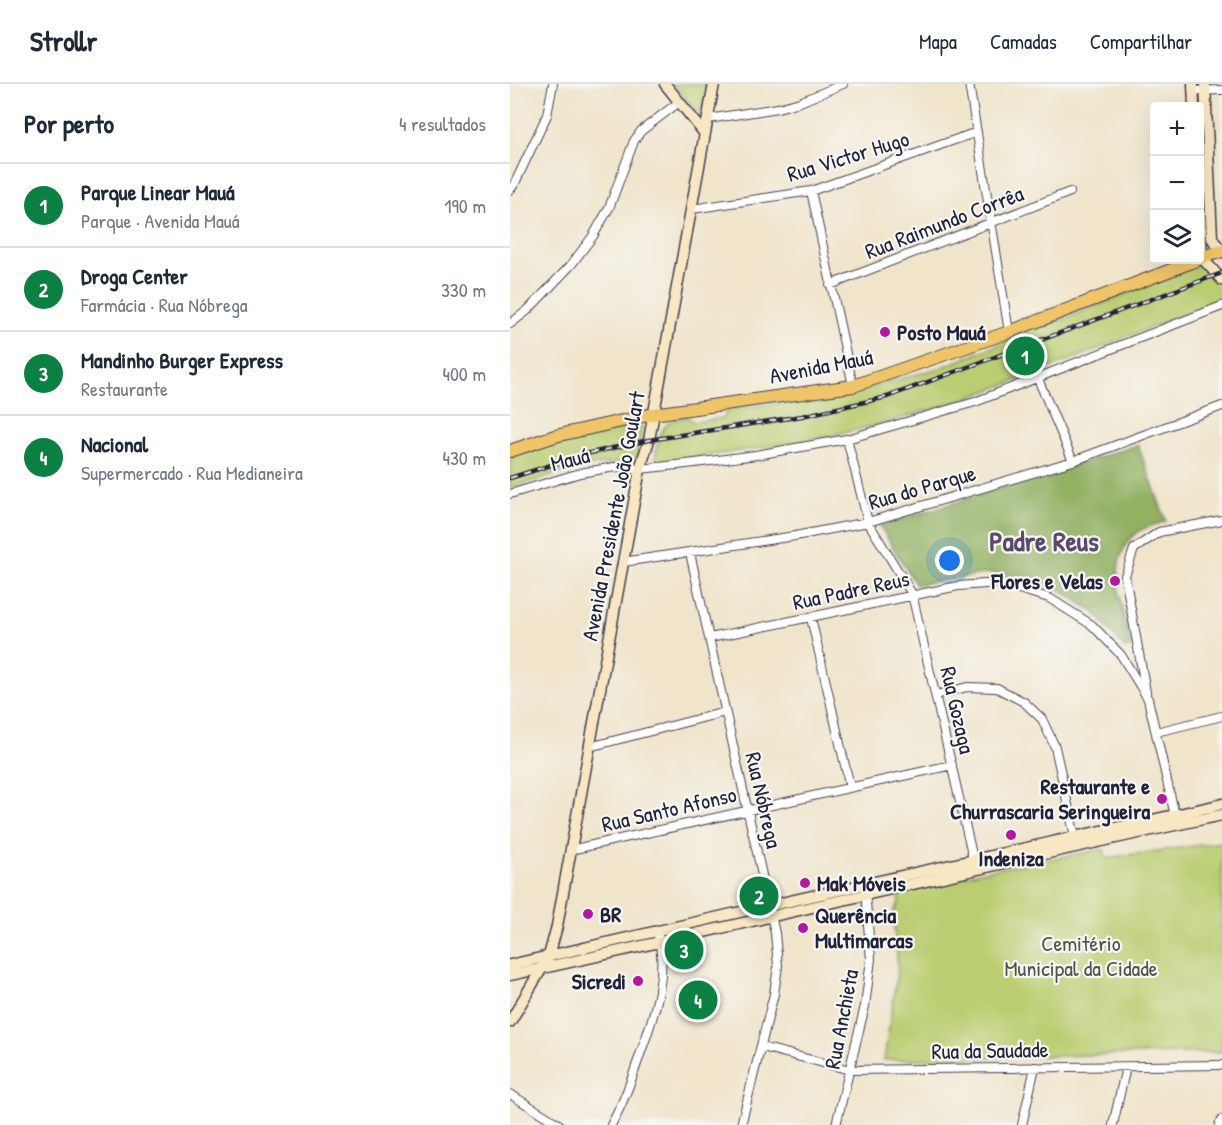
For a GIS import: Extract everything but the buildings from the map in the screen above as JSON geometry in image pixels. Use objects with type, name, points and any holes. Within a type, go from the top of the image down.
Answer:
[{"type":"main road","points":[[665,84],[705,134]]},
{"type":"main road","name":"Avenida Presidente João Goulart","points":[[510,1022],[549,956],[557,926],[640,469],[649,440],[714,84]]},
{"type":"main road","points":[[1206,88],[1212,238],[1222,251]]},
{"type":"main road","name":"Avenida Mauá","points":[[1204,256],[1222,251]]},
{"type":"main road","points":[[1204,263],[1222,280]]},
{"type":"main road","name":"Avenida Mauá","points":[[510,451],[555,436],[653,414],[853,386],[1009,332],[1184,264]]},
{"type":"main road","points":[[510,975],[542,968],[622,939],[657,930],[688,930],[727,922],[1010,856],[1217,811]]},
{"type":"main road","points":[[510,965],[549,956],[625,950],[660,942],[688,930]]},
{"type":"main road","points":[[622,939],[625,950]]},
{"type":"street","points":[[510,190],[547,115],[553,84]]},
{"type":"street","points":[[708,119],[777,108],[800,102],[843,84]]},
{"type":"street","points":[[969,84],[1009,332]]},
{"type":"street","points":[[1193,88],[1222,90]]},
{"type":"street","points":[[510,324],[528,310],[571,265],[593,236],[609,207],[634,141],[641,131],[680,102]]},
{"type":"street","name":"Rua Victor Hugo","points":[[692,209],[811,191],[977,132]]},
{"type":"street","points":[[811,191],[853,386]]},
{"type":"street","name":"Rua Raimundo Corrêa","points":[[830,285],[1070,192]]},
{"type":"street","points":[[640,469],[756,455],[847,439],[975,402],[1222,306]]},
{"type":"street","points":[[1038,379],[1073,461]]},
{"type":"street","name":"Rua do Parque","points":[[623,562],[690,553],[868,522],[1073,461],[1222,406]]},
{"type":"street","name":"Rua Gozaga","points":[[847,439],[868,522],[912,594],[974,865]]},
{"type":"street","name":"Mauá","points":[[510,494],[580,473],[615,467],[640,469]]},
{"type":"street","points":[[1148,699],[1125,576],[1134,549],[1159,532],[1222,520]]},
{"type":"street","name":"Rua Nóbrega","points":[[690,553],[770,912],[778,966],[762,1047],[741,1125]]},
{"type":"street","name":"Rua Padre Reus","points":[[710,638],[958,586],[999,583],[1050,598],[1092,625],[1121,655],[1148,699],[1177,820]]},
{"type":"street","points":[[811,618],[850,787]]},
{"type":"street","points":[[936,695],[967,687],[997,688],[1024,702],[1042,719],[1054,747],[1076,842]]},
{"type":"street","points":[[589,747],[725,712]]},
{"type":"street","points":[[1156,732],[1222,716]]},
{"type":"street","name":"Rua Santo Afonso","points":[[570,850],[952,765]]},
{"type":"street","name":"Rua Anchieta","points":[[836,1125],[866,1006],[872,959],[865,889]]},
{"type":"street","points":[[611,1125],[624,1102],[654,1015],[662,975],[657,930]]},
{"type":"street","name":"Rua da Saudade","points":[[762,1047],[850,1070],[1222,1065]]},
{"type":"street","points":[[1113,1125],[1126,1066]]},
{"type":"street","points":[[1022,1125],[1035,1067]]},
{"type":"street","points":[[510,1094],[560,1125]]},
{"type":"street","points":[[1219,1125],[1222,1120]]},
{"type":"green space","points":[[673,84],[707,84],[701,116]]},
{"type":"green space","points":[[1198,265],[1204,265],[1222,284],[1222,298],[1024,378],[943,406],[872,426],[749,450],[656,462],[656,452],[664,427],[675,419],[687,417],[694,422],[724,418],[728,409],[832,397],[940,368]]},
{"type":"green space","points":[[636,425],[642,428],[636,462],[581,466],[510,488],[510,459],[557,442]]},
{"type":"green space","points":[[1138,445],[1166,521],[1135,534],[1125,546],[1120,559],[1118,589],[1132,647],[1125,649],[1094,612],[1059,589],[1021,576],[988,573],[916,585],[880,526]]},
{"type":"green space","name":"Cemitério Municipal da Cidade","points":[[1222,842],[1222,1052],[884,1060],[898,968],[893,913],[899,903],[898,893],[980,872],[1104,849],[1106,858]]},
{"type":"railway","points":[[510,478],[586,454],[649,440],[802,416],[887,397],[1222,273]]},
{"type":"place","name":"Posto Mauá","points":[[885,332]]},
{"type":"place","name":"Parque Linear Mauá","points":[[1025,356]]},
{"type":"place","name":"Flores e Velas","points":[[1115,581]]},
{"type":"place","name":"Restaurante e Churrascaria Seringueira","points":[[1162,799]]},
{"type":"place","name":"Indeniza","points":[[1011,835]]},
{"type":"place","name":"Mak Móveis","points":[[805,883]]},
{"type":"place","name":"Droga Center","points":[[759,896]]},
{"type":"place","name":"BR","points":[[588,914]]},
{"type":"place","name":"Querência Multimarcas","points":[[803,928]]},
{"type":"place","name":"Mandinho Burger Express","points":[[684,950]]},
{"type":"place","name":"Sicredi","points":[[638,981]]},
{"type":"place","name":"Nacional","points":[[698,1000]]},
{"type":"district","name":"Padre Reus","points":[[1044,541]]}]
